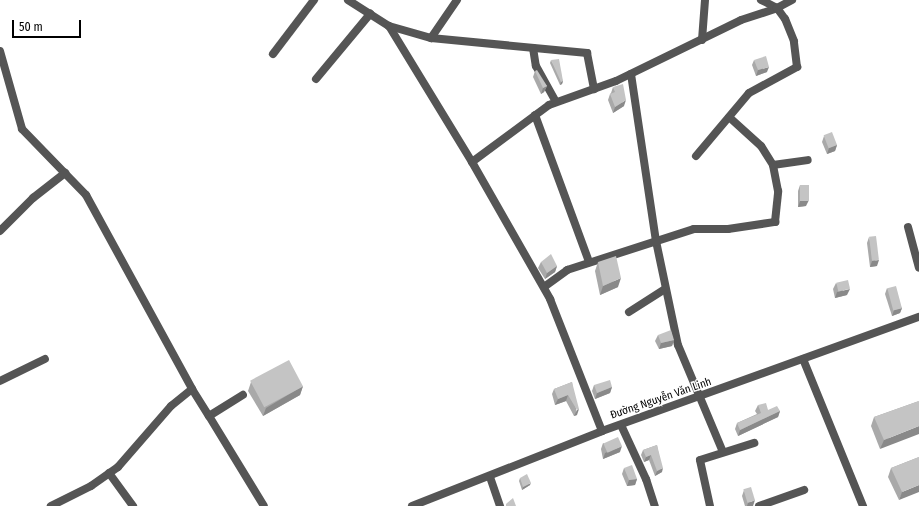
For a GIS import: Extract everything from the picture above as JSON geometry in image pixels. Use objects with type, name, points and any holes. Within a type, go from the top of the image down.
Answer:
[{"type":"street","points":[[272,54],[314,0]]},
{"type":"street","points":[[348,0],[389,26],[431,38],[588,53],[594,89]]},
{"type":"street","points":[[431,38],[457,0]]},
{"type":"street","points":[[702,40],[705,0]]},
{"type":"street","points":[[696,156],[749,93],[797,67],[794,41],[785,19],[777,8],[761,0]]},
{"type":"street","points":[[472,162],[535,115],[556,102],[594,89],[630,74],[741,20],[777,8],[792,0]]},
{"type":"street","points":[[316,79],[370,14]]},
{"type":"street","points":[[389,26],[472,162],[544,287],[602,431]]},
{"type":"street","points":[[533,48],[536,66],[556,102]]},
{"type":"street","points":[[0,50],[4,77],[22,129],[86,195],[192,389],[264,506]]},
{"type":"street","points":[[630,74],[664,289],[678,346],[698,398],[723,452]]},
{"type":"street","points":[[535,115],[589,262]]},
{"type":"street","points":[[544,287],[566,270],[694,229],[728,229],[775,222],[778,191],[773,165],[761,146],[729,117]]},
{"type":"street","points":[[773,165],[808,160]]},
{"type":"street","points":[[0,231],[33,198],[65,173]]},
{"type":"street","points":[[908,227],[919,268]]},
{"type":"street","points":[[629,312],[664,289]]},
{"type":"street","name":"Đường Nguyễn Văn Linh","points":[[412,506],[490,477],[602,431],[698,398],[919,317]]},
{"type":"street","points":[[0,381],[45,359]]},
{"type":"street","points":[[803,359],[863,506]]},
{"type":"street","points":[[51,506],[91,486],[118,466],[171,406],[192,389]]},
{"type":"street","points":[[209,416],[243,395]]},
{"type":"street","points":[[621,425],[646,479],[654,506]]},
{"type":"street","points":[[710,506],[700,460],[754,443]]},
{"type":"street","points":[[108,473],[133,506]]},
{"type":"street","points":[[490,477],[500,506]]},
{"type":"street","points":[[759,506],[804,490]]},
{"type":"building","points":[[766,56],[769,67],[758,70],[754,60]]},
{"type":"building","points":[[559,59],[563,81],[561,82],[551,60]]},
{"type":"building","points":[[537,70],[547,86],[543,88],[535,71]]},
{"type":"building","points":[[623,84],[626,100],[615,107],[610,94],[615,92],[613,87]]},
{"type":"building","points":[[832,132],[837,145],[829,148],[824,135]]},
{"type":"building","points":[[800,185],[809,185],[809,201],[800,201]]},
{"type":"building","points":[[876,236],[879,260],[872,261],[869,237]]},
{"type":"building","points":[[551,254],[557,266],[547,273],[541,262]]},
{"type":"building","points":[[616,256],[621,278],[603,286],[598,262]]},
{"type":"building","points":[[848,280],[850,289],[838,291],[836,283]]},
{"type":"building","points":[[896,286],[902,308],[893,311],[887,288]]},
{"type":"building","points":[[671,330],[674,340],[661,343],[658,335]]},
{"type":"building","points":[[289,360],[303,386],[264,407],[250,381]]},
{"type":"building","points":[[610,380],[612,387],[597,393],[594,385]]},
{"type":"building","points":[[572,382],[579,409],[577,410],[568,395],[558,399],[554,389]]},
{"type":"building","points":[[919,401],[919,426],[884,440],[874,417]]},
{"type":"building","points":[[766,403],[768,410],[777,406],[780,411],[740,430],[737,423],[761,413],[758,405]]},
{"type":"building","points":[[618,437],[622,446],[607,453],[603,444]]},
{"type":"building","points":[[657,445],[663,468],[657,471],[651,455],[646,457],[643,450]]},
{"type":"building","points":[[919,457],[919,485],[902,492],[891,468]]},
{"type":"building","points":[[632,465],[637,479],[629,480],[624,468]]},
{"type":"building","points":[[527,474],[531,483],[523,487],[520,478]]},
{"type":"building","points":[[751,487],[755,500],[747,503],[743,489]]},
{"type":"building","points":[[513,498],[516,506],[506,506],[506,504]]}]
